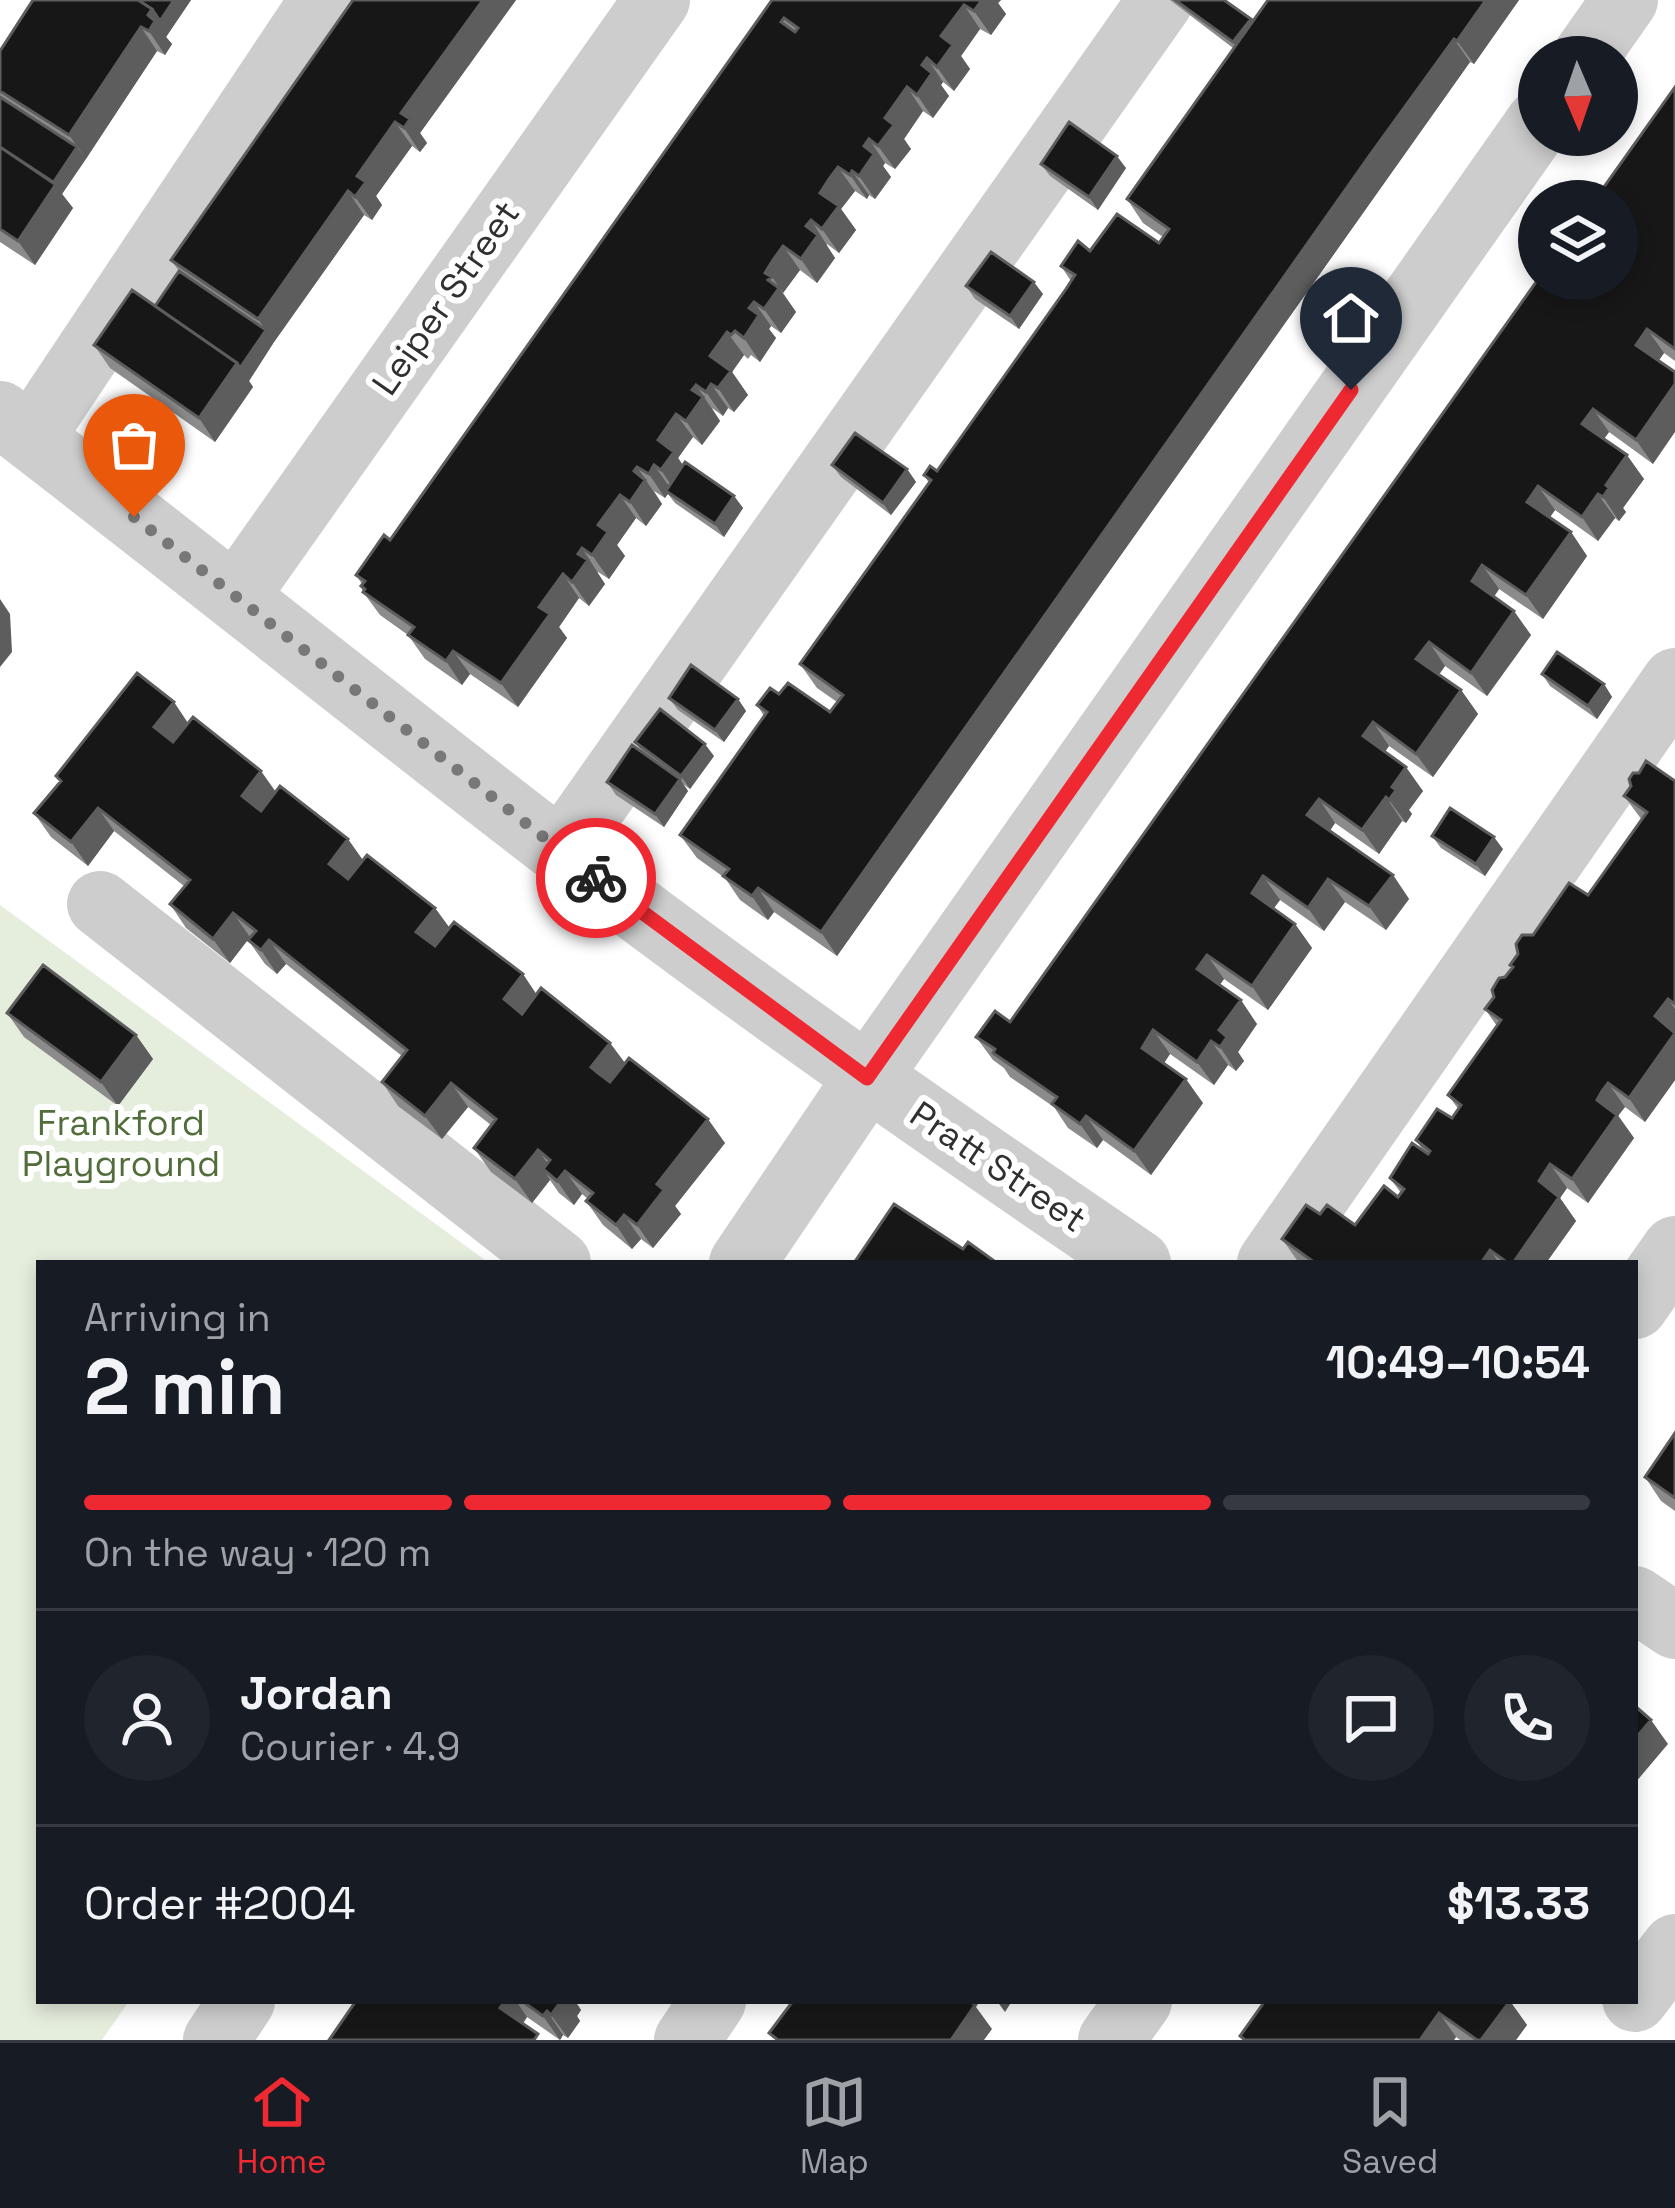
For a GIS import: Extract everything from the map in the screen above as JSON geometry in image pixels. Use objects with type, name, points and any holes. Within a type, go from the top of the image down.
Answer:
[{"type":"street","points":[[16,426],[323,0]]},
{"type":"street","name":"Leiper Street","points":[[236,596],[656,0]]},
{"type":"street","points":[[561,852],[1161,0]]},
{"type":"street","points":[[1600,36],[1625,0]]},
{"type":"street","points":[[744,1260],[1518,152]]},
{"type":"street","name":"Pratt Street","points":[[16,426],[561,852],[867,1078],[1134,1260]]},
{"type":"street","points":[[1272,1260],[1675,681]]},
{"type":"street","points":[[100,904],[554,1260]]},
{"type":"street","points":[[1638,1302],[1675,1249]]},
{"type":"street","points":[[1638,1601],[1675,1626]]},
{"type":"street","points":[[1638,1995],[1675,1947]]},
{"type":"street","points":[[216,2040],[240,2004]]},
{"type":"street","points":[[687,2040],[711,2004]]},
{"type":"street","points":[[1111,2040],[1136,2004]]},
{"type":"street","points":[[1603,2040],[1631,2004]]},
{"type":"green space","name":"Frankford Playground","points":[[0,905],[485,1260],[36,1260],[36,2004],[127,2004],[102,2040],[0,2040]]},
{"type":"building","points":[[33,0],[138,0],[152,9],[148,15],[155,21],[149,31],[141,27],[69,135],[0,91],[0,51]]},
{"type":"building","points":[[138,0],[174,0],[160,21]]},
{"type":"building","points":[[353,0],[483,0],[401,113],[410,119],[404,128],[395,122],[357,176],[366,182],[355,197],[348,191],[258,319],[171,260]]},
{"type":"building","points":[[772,0],[982,0],[974,11],[964,5],[941,36],[953,45],[937,67],[927,58],[922,65],[932,73],[917,95],[907,87],[885,118],[894,125],[878,146],[869,139],[864,146],[874,154],[859,176],[838,167],[829,179],[820,193],[839,206],[822,229],[811,220],[806,226],[818,235],[801,259],[783,246],[773,260],[765,273],[779,288],[764,309],[754,302],[749,308],[759,315],[744,338],[735,331],[727,332],[710,356],[731,371],[718,388],[711,384],[706,392],[696,385],[692,390],[703,397],[686,421],[676,414],[658,440],[674,452],[661,470],[654,465],[649,474],[637,467],[634,471],[645,480],[630,502],[620,495],[598,525],[608,532],[592,555],[582,548],[578,554],[588,560],[572,582],[563,574],[539,607],[550,614],[501,683],[453,651],[446,661],[408,635],[414,627],[363,592],[365,581],[356,575],[384,535],[390,540]]},
{"type":"building","points":[[1175,0],[1224,0],[1251,19],[1233,42]]},
{"type":"building","points":[[1268,0],[1486,0],[1370,155],[821,932],[758,888],[752,896],[723,876],[729,869],[680,835],[767,712],[757,705],[770,688],[779,694],[788,683],[830,712],[843,695],[800,664],[931,480],[924,475],[930,466],[937,471],[1066,289],[1075,275],[1061,266],[1078,241],[1090,251],[1117,214],[1159,243],[1169,229],[1127,199]]},
{"type":"building","points":[[1675,87],[1675,349],[1647,329],[1636,345],[1675,372],[1675,384],[1636,440],[1593,409],[1582,424],[1627,455],[1603,497],[1598,494],[1582,517],[1538,486],[1527,502],[1571,532],[1526,595],[1482,565],[1472,581],[1514,611],[1471,673],[1429,642],[1416,659],[1461,690],[1416,754],[1373,722],[1363,736],[1406,767],[1389,800],[1386,797],[1362,830],[1319,799],[1307,815],[1393,875],[1369,906],[1328,879],[1308,908],[1263,876],[1252,893],[1295,924],[1252,986],[1207,955],[1197,969],[1241,1000],[1219,1030],[1227,1037],[1220,1047],[1211,1041],[1197,1062],[1153,1030],[1142,1048],[1186,1079],[1134,1151],[1086,1116],[1080,1124],[1052,1104],[1057,1097],[976,1037],[995,1011],[1010,1022],[1523,300],[1638,300],[1638,180],[1609,180],[1626,156],[1638,156],[1638,139]]},
{"type":"building","points":[[0,97],[77,147],[53,183],[0,147]]},
{"type":"building","points":[[1069,122],[1117,156],[1089,197],[1041,164]]},
{"type":"building","points":[[0,147],[56,184],[18,241],[0,229]]},
{"type":"building","points":[[991,252],[1034,282],[1010,316],[966,286]]},
{"type":"building","points":[[179,271],[266,330],[240,368],[155,306]]},
{"type":"building","points":[[132,290],[237,363],[199,418],[94,345]]},
{"type":"building","points":[[855,433],[907,469],[883,503],[832,465]]},
{"type":"building","points":[[685,462],[734,496],[715,524],[666,491]]},
{"type":"building","points":[[1557,652],[1604,684],[1588,706],[1542,674]]},
{"type":"building","points":[[691,665],[738,699],[715,730],[669,698]]},
{"type":"building","points":[[137,673],[174,702],[154,727],[173,742],[193,717],[261,771],[242,796],[261,811],[280,786],[348,839],[329,864],[348,879],[367,855],[435,908],[416,932],[435,946],[454,922],[523,974],[504,999],[522,1014],[541,988],[610,1043],[591,1067],[598,1073],[610,1082],[629,1058],[708,1119],[657,1184],[664,1190],[637,1225],[624,1215],[616,1225],[586,1201],[593,1193],[565,1171],[557,1181],[543,1169],[550,1160],[538,1150],[515,1179],[474,1148],[496,1119],[451,1083],[425,1116],[382,1082],[407,1050],[269,940],[261,950],[248,940],[256,931],[233,913],[213,939],[170,904],[190,880],[98,808],[71,842],[34,813],[61,781],[56,776]]},
{"type":"building","points":[[660,709],[705,744],[681,776],[635,742]]},
{"type":"building","points":[[632,745],[680,779],[655,814],[607,782]]},
{"type":"building","points":[[1646,761],[1675,781],[1675,1004],[1668,999],[1655,1016],[1675,1033],[1629,1098],[1608,1083],[1602,1091],[1597,1100],[1617,1115],[1572,1179],[1550,1164],[1539,1181],[1559,1197],[1515,1260],[1504,1260],[1490,1250],[1483,1260],[1311,1260],[1282,1239],[1306,1205],[1320,1214],[1327,1205],[1355,1225],[1384,1186],[1398,1197],[1404,1189],[1390,1178],[1412,1143],[1428,1154],[1416,1140],[1437,1109],[1452,1118],[1461,1105],[1448,1095],[1501,1020],[1485,1009],[1499,978],[1513,967],[1516,944],[1522,935],[1533,935],[1569,883],[1588,895],[1647,812],[1624,796],[1631,786],[1629,779]]},
{"type":"building","points":[[1450,808],[1494,837],[1476,864],[1432,836]]},
{"type":"building","points":[[43,965],[136,1035],[101,1082],[7,1013]]},
{"type":"building","points":[[894,1204],[963,1249],[968,1242],[993,1260],[856,1260]]},
{"type":"building","points":[[1675,1433],[1675,1498],[1645,1477]]},
{"type":"building","points":[[1638,1709],[1651,1720],[1638,1735]]},
{"type":"building","points":[[354,2004],[503,2004],[500,2008],[538,2034],[534,2040],[329,2040]]},
{"type":"building","points":[[526,2004],[559,2004],[551,2015],[547,2011],[543,2016]]},
{"type":"building","points":[[791,2004],[975,2005],[951,2040],[778,2040],[769,2033]]},
{"type":"building","points":[[1263,2004],[1508,2004],[1481,2040],[1439,2013],[1420,2040],[1245,2040],[1240,2036]]},
{"type":"way so far","points":[[134,517],[596,878]]},
{"type":"route","points":[[596,878],[867,1078],[1351,390]]}]
